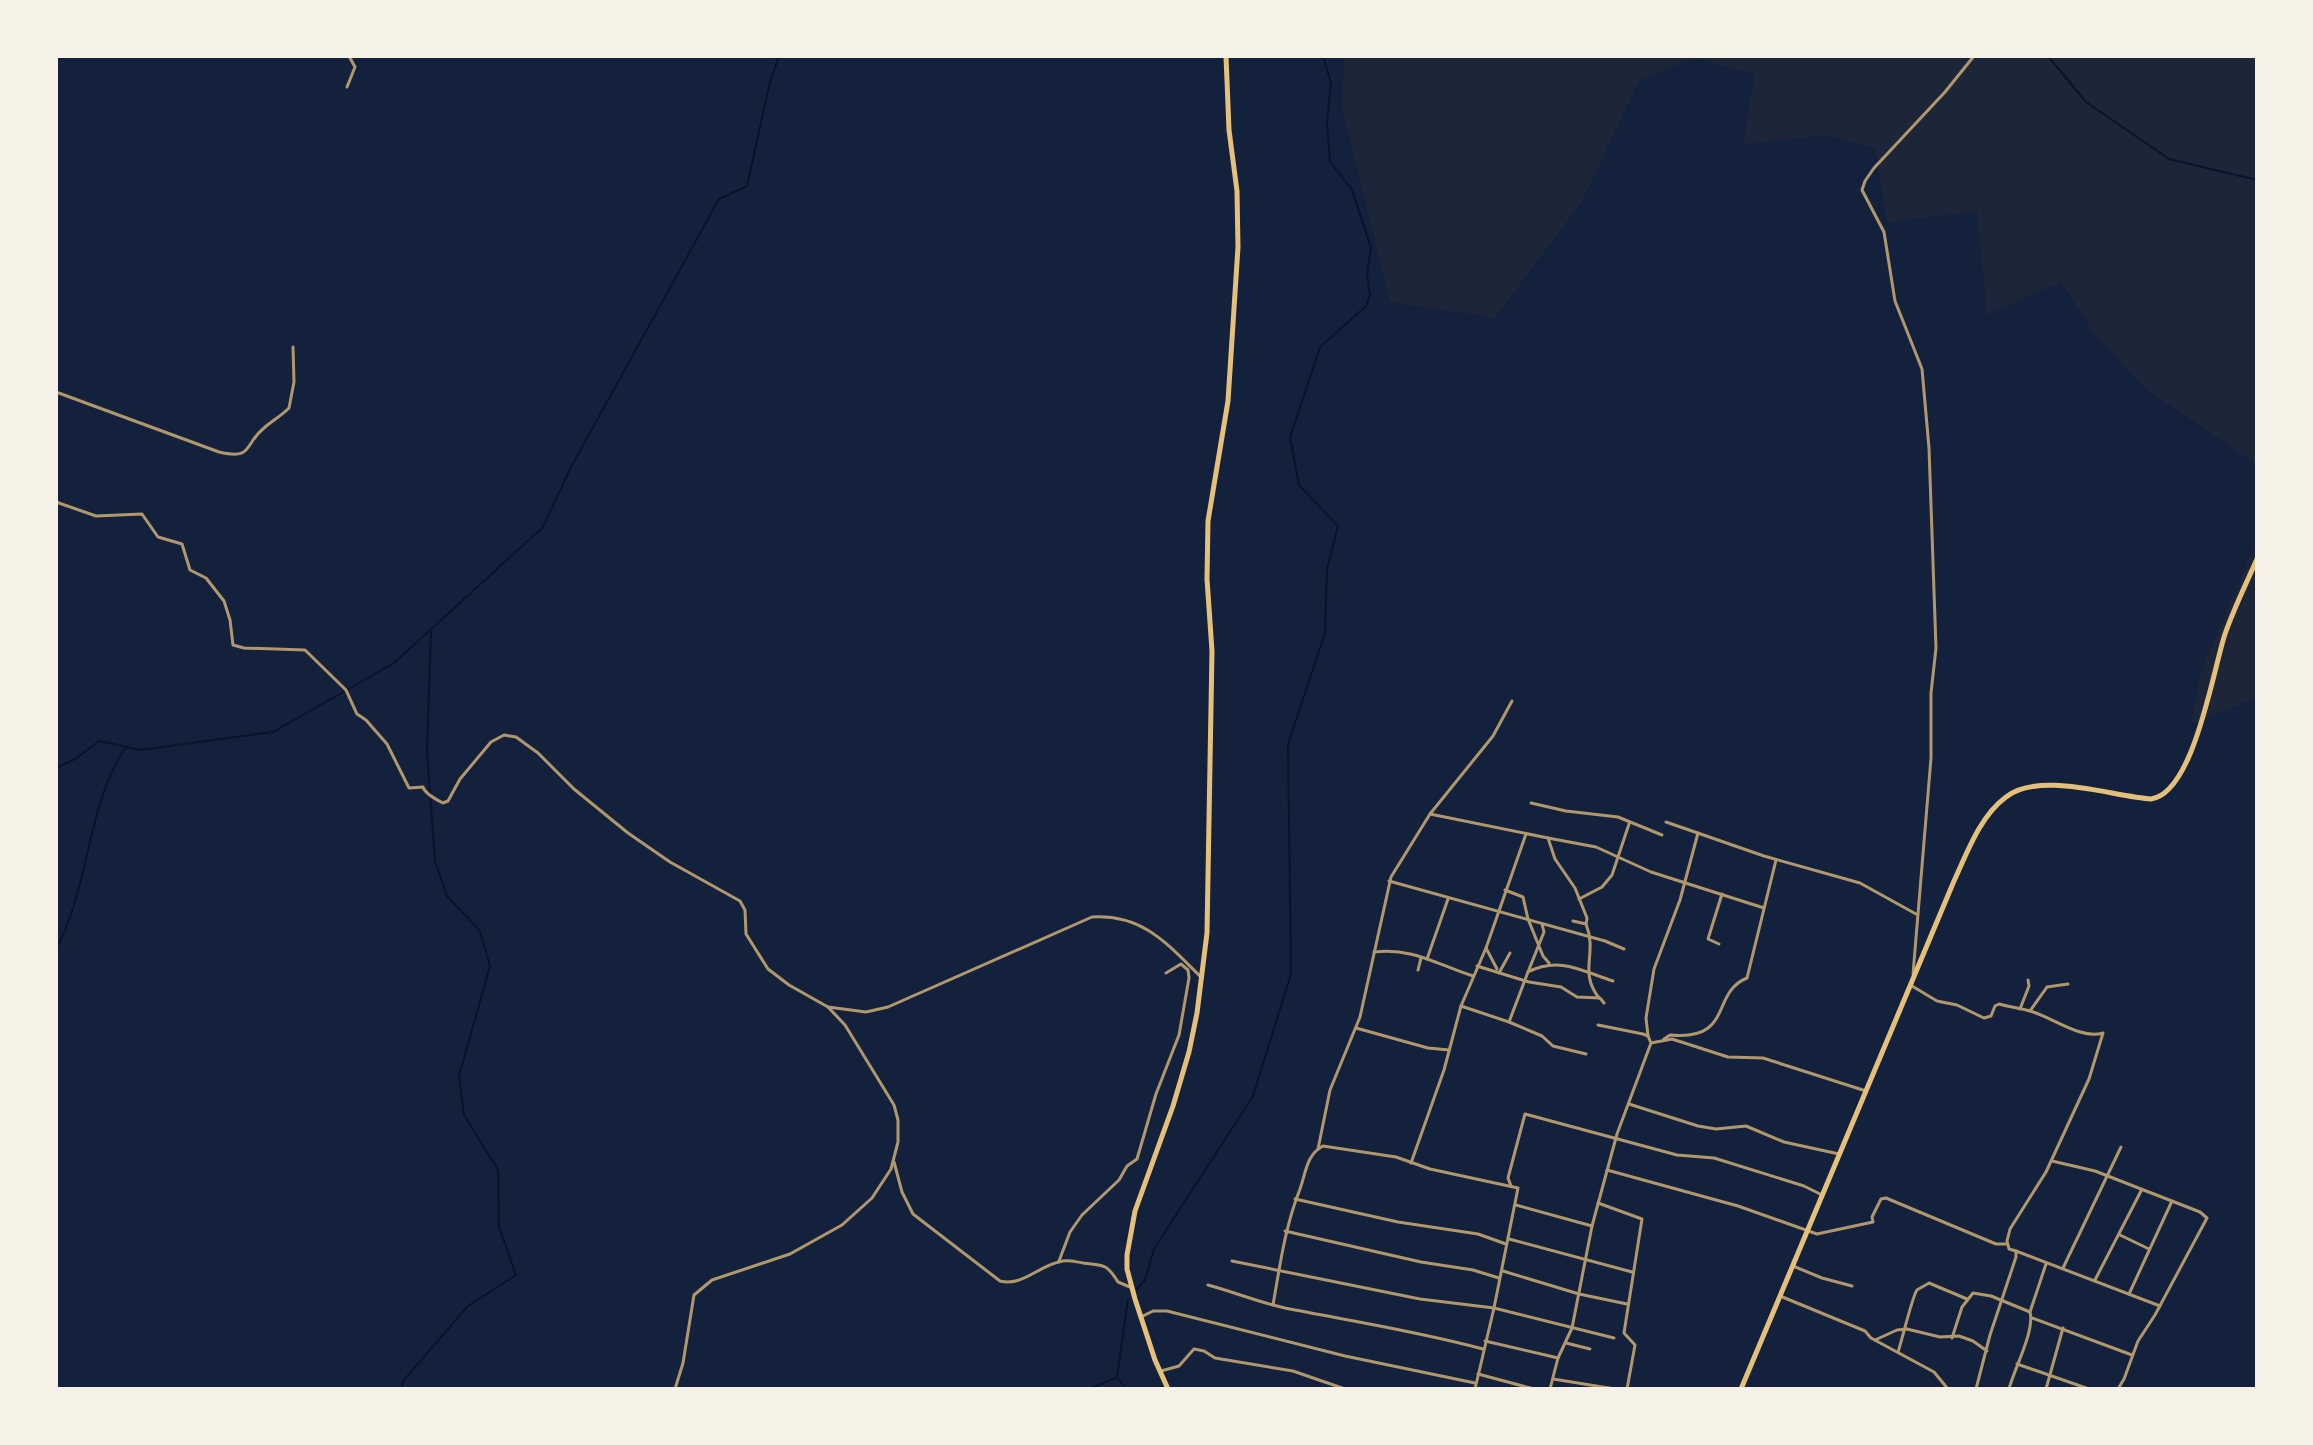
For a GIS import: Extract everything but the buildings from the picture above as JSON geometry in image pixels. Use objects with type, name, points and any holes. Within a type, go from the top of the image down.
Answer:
[{"type":"main road","points":[[1168,1389],[1131,1287],[1127,1255],[1131,1226],[1183,1075],[1202,978],[1209,889],[1212,651],[1207,579],[1208,521],[1228,401],[1238,247],[1237,191],[1229,130],[1226,56]]},
{"type":"main road","points":[[1741,1389],[1971,845],[1983,825],[2005,797],[2031,786],[2061,786],[2151,799],[2160,797],[2189,757],[2200,729],[2225,634],[2257,559]]},
{"type":"street","points":[[347,87],[355,67],[349,56]]},
{"type":"street","points":[[1974,56],[1874,168],[1862,186],[1865,198],[1884,232],[1895,301],[1922,369],[1929,448],[1936,648],[1931,693],[1931,767],[1912,987],[1937,1001],[1965,1007],[1984,1018],[1991,1016],[1998,1004],[2030,1011],[2097,1035],[2103,1033],[2089,1079],[2038,1188],[2015,1219],[2007,1244],[2009,1249],[2046,1264],[2160,1306]]},
{"type":"street","points":[[56,392],[219,452],[240,455],[248,450],[263,428],[289,408],[294,382],[293,347]]},
{"type":"street","points":[[56,502],[96,516],[142,514],[158,537],[182,544],[190,570],[206,578],[224,601],[233,645],[305,650],[346,690],[357,714],[387,744],[409,788],[423,787],[424,791],[443,803],[448,801],[460,779],[491,742],[504,735],[516,737],[538,753],[574,789],[628,833],[672,864],[740,901],[745,910],[746,934],[768,969],[828,1007],[845,1025],[894,1105],[898,1130],[894,1162],[902,1192],[913,1214],[1000,1281],[1011,1283],[1059,1261],[1105,1266],[1113,1271],[1118,1282],[1131,1287]]},
{"type":"street","points":[[1273,1305],[1285,1231],[1306,1168],[1318,1149],[1330,1090],[1356,1028],[1389,881],[1430,814],[1493,736],[1512,701]]},
{"type":"street","points":[[1531,803],[1618,817],[1662,835]]},
{"type":"street","points":[[1430,814],[1596,847],[1651,872],[1764,908]]},
{"type":"street","points":[[1579,899],[1602,887],[1612,875],[1630,822]]},
{"type":"street","points":[[1666,822],[1776,860],[1860,883],[1917,915]]},
{"type":"street","points":[[1550,1389],[1558,1358],[1572,1328],[1592,1226],[1616,1137],[1651,1043],[1646,1018],[1654,969],[1680,900],[1698,833]]},
{"type":"street","points":[[1411,1163],[1461,1006],[1486,948],[1526,834]]},
{"type":"street","points":[[1548,838],[1555,859],[1587,918],[1591,938],[1587,973],[1604,1003]]},
{"type":"street","points":[[1651,1043],[1670,1035],[1693,1036],[1717,1019],[1734,986],[1747,978],[1776,860]]},
{"type":"street","points":[[1389,881],[1498,910],[1624,949]]},
{"type":"street","points":[[1505,890],[1523,897],[1538,945],[1549,963]]},
{"type":"street","points":[[1719,944],[1708,939],[1722,894]]},
{"type":"street","points":[[1418,970],[1448,899]]},
{"type":"street","points":[[828,1007],[866,1012],[888,1007],[1092,917],[1122,917],[1155,934],[1202,978]]},
{"type":"street","points":[[1573,921],[1586,924]]},
{"type":"street","points":[[1509,1022],[1544,932],[1541,923]]},
{"type":"street","points":[[1486,948],[1499,973]]},
{"type":"street","points":[[1374,952],[1389,949],[1473,976]]},
{"type":"street","points":[[1499,973],[1510,953]]},
{"type":"street","points":[[1528,972],[1549,963],[1567,964],[1613,981]]},
{"type":"street","points":[[1059,1261],[1070,1232],[1082,1215],[1137,1159],[1156,1094],[1179,1035],[1189,978],[1188,970],[1181,964],[1166,973]]},
{"type":"street","points":[[1477,966],[1561,987],[1577,997],[1600,998]]},
{"type":"street","points":[[2020,1009],[2029,986],[2028,980]]},
{"type":"street","points":[[2030,1011],[2047,987],[2068,984]]},
{"type":"street","points":[[1461,1006],[1542,1036],[1553,1046],[1586,1054]]},
{"type":"street","points":[[1598,1025],[1648,1036]]},
{"type":"street","points":[[1356,1028],[1428,1048],[1449,1050]]},
{"type":"street","points":[[1664,1039],[1686,1042],[1728,1057],[1763,1058],[1866,1091]]},
{"type":"street","points":[[1629,1104],[1698,1126],[1716,1129],[1746,1126],[1784,1142],[1839,1154]]},
{"type":"street","points":[[1511,1187],[1508,1178],[1525,1114],[1677,1155],[1714,1158],[1804,1186],[1822,1195]]},
{"type":"street","points":[[1318,1149],[1332,1147],[1379,1153],[1518,1188],[1475,1389]]},
{"type":"street","points":[[2063,1268],[2121,1147]]},
{"type":"street","points":[[2050,1161],[2107,1176],[2204,1214],[2207,1218],[2138,1341],[2118,1389]]},
{"type":"street","points":[[675,1389],[683,1363],[694,1295],[712,1280],[790,1254],[827,1235],[872,1198],[894,1162]]},
{"type":"street","points":[[1607,1170],[1738,1206],[1817,1234],[1873,1222],[1872,1217],[1881,1199],[1886,1198],[1996,1244],[2007,1244]]},
{"type":"street","points":[[2095,1280],[2141,1189]]},
{"type":"street","points":[[1295,1199],[1398,1222],[1478,1234],[1508,1244]]},
{"type":"street","points":[[2129,1294],[2172,1201]]},
{"type":"street","points":[[1598,1203],[1642,1219],[1624,1333],[1635,1345],[1627,1389]]},
{"type":"street","points":[[1516,1205],[1592,1226]]},
{"type":"street","points":[[1285,1231],[1499,1278]]},
{"type":"street","points":[[2120,1235],[2150,1250]]},
{"type":"street","points":[[1508,1239],[1632,1272]]},
{"type":"street","points":[[1976,1389],[2016,1251]]},
{"type":"street","points":[[1232,1261],[1420,1299],[1494,1308],[1614,1338]]},
{"type":"street","points":[[2009,1389],[2016,1363],[2021,1357],[2032,1318],[2030,1312],[2046,1264]]},
{"type":"street","points":[[1793,1266],[1852,1286]]},
{"type":"street","points":[[1501,1271],[1579,1294],[1627,1304]]},
{"type":"street","points":[[1898,1352],[1907,1329],[1912,1298],[1917,1290],[1929,1283],[1967,1299]]},
{"type":"street","points":[[1208,1285],[1273,1305],[1428,1334],[1483,1349]]},
{"type":"street","points":[[1952,1338],[1962,1307],[1967,1299],[1978,1292],[2030,1312]]},
{"type":"street","points":[[1780,1296],[1861,1329],[1934,1372],[1941,1378],[1941,1389]]},
{"type":"street","points":[[1141,1317],[1153,1311],[1167,1311],[1345,1356],[1476,1383]]},
{"type":"street","points":[[2032,1318],[2132,1355]]},
{"type":"street","points":[[2046,1389],[2063,1328]]},
{"type":"street","points":[[1875,1340],[1907,1329],[1952,1338],[1959,1336],[1987,1351]]},
{"type":"street","points":[[1485,1341],[1558,1358]]},
{"type":"street","points":[[1566,1343],[1590,1349]]},
{"type":"street","points":[[1160,1371],[1179,1366],[1194,1349],[1215,1358],[1293,1371],[1345,1389]]},
{"type":"street","points":[[2016,1363],[2089,1389]]},
{"type":"street","points":[[1478,1374],[1534,1389]]},
{"type":"street","points":[[1553,1379],[1615,1389]]},
{"type":"street","points":[[1942,1383],[1948,1389]]},
{"type":"shaded area","points":[[1344,56],[2257,56],[2257,465],[2146,389],[2095,335],[2061,282],[1987,315],[1977,211],[1887,222],[1875,147],[1825,135],[1743,144],[1755,75],[1695,57],[1639,81],[1582,201],[1495,318],[1390,302],[1342,107]]},
{"type":"shaded area","points":[[2257,540],[2257,697],[2191,725],[2200,675]]},
{"type":"waterway","points":[[56,768],[75,759],[99,741],[140,750],[273,732],[394,663],[543,527],[570,469],[719,199],[747,186],[769,86],[779,56]]},
{"type":"waterway","points":[[1134,1292],[1145,1280],[1154,1249],[1253,1096],[1291,974],[1288,744],[1325,633],[1327,569],[1338,526],[1299,485],[1290,437],[1320,347],[1366,306],[1370,295],[1367,274],[1371,248],[1352,190],[1330,162],[1327,123],[1331,83],[1323,56]]},
{"type":"waterway","points":[[2048,56],[2086,102],[2169,159],[2257,180]]},
{"type":"waterway","points":[[402,1389],[403,1381],[468,1306],[516,1275],[499,1227],[498,1170],[464,1115],[459,1076],[490,966],[480,931],[447,896],[435,861],[427,752],[431,632]]},
{"type":"waterway","points":[[56,949],[76,900],[103,796],[125,748]]},
{"type":"waterway","points":[[1090,1389],[1117,1377],[1128,1299]]},
{"type":"waterway","points":[[1117,1377],[1126,1389]]}]
